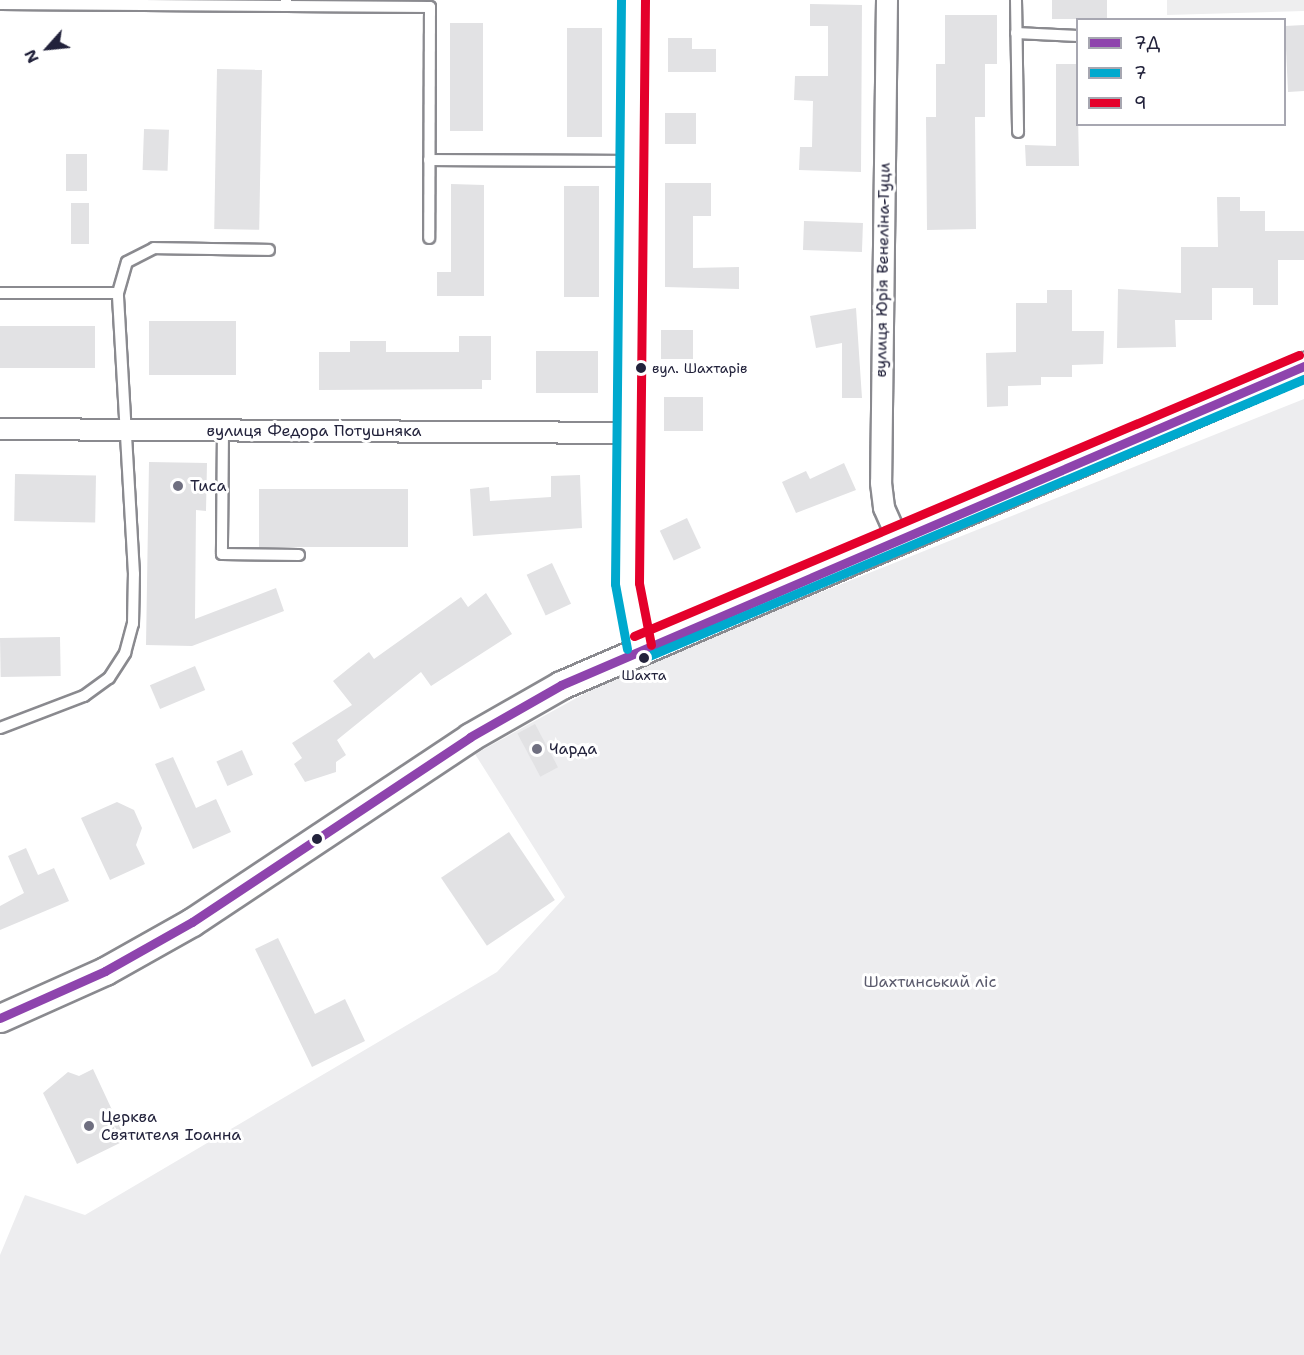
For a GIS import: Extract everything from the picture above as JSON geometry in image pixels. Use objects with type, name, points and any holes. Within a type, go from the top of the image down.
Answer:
[{"type":"street","points":[[633,0],[627,584],[639,647]]},
{"type":"street","name":"вулиця Юрія Венеліна-Гуци","points":[[887,0],[881,483],[884,508],[897,537]]},
{"type":"street","points":[[0,1018],[105,971],[192,922],[470,737],[639,647],[1304,366]]},
{"type":"street","name":"вулиця Федора Потушняка","points":[[0,429],[628,433]]},
{"type":"lane","points":[[1016,0],[1018,132]]},
{"type":"lane","points":[[0,4],[286,3],[430,8],[429,238]]},
{"type":"lane","points":[[1016,33],[1076,36]]},
{"type":"lane","points":[[429,160],[631,161]]},
{"type":"lane","points":[[0,728],[84,696],[109,678],[126,653],[133,624],[134,574],[118,293],[127,262],[154,248],[269,250]]},
{"type":"lane","points":[[0,293],[118,293]]},
{"type":"lane","points":[[223,430],[222,554],[299,555]]},
{"type":"shaded area","points":[[1167,0],[1304,0],[1304,11],[1167,15]]},
{"type":"green space","name":"Шахтинський ліс","points":[[1304,399],[1304,1355],[0,1355],[0,1255],[25,1195],[85,1215],[497,972],[565,897],[475,754],[629,669]]},
{"type":"building","points":[[1052,0],[1107,0],[1107,18],[1052,19]]},
{"type":"building","points":[[810,4],[862,5],[861,172],[799,170],[800,147],[812,147],[813,101],[794,100],[795,76],[828,76],[828,26],[810,26]]},
{"type":"building","points":[[945,15],[997,15],[997,64],[985,64],[985,117],[975,117],[976,229],[927,230],[926,117],[936,117],[936,64],[945,64]]},
{"type":"building","points":[[450,23],[483,23],[483,131],[450,131]]},
{"type":"building","points":[[1304,25],[1304,91],[1288,92],[1286,26]]},
{"type":"building","points":[[567,28],[602,28],[602,137],[567,137]]},
{"type":"building","points":[[668,38],[692,38],[692,49],[716,49],[716,72],[668,72]]},
{"type":"building","points":[[1056,64],[1076,64],[1076,126],[1078,126],[1079,166],[1026,166],[1025,145],[1056,146]]},
{"type":"building","points":[[217,69],[262,70],[259,230],[214,229]]},
{"type":"building","points":[[665,113],[696,113],[696,144],[665,144]]},
{"type":"building","points":[[144,129],[169,130],[168,171],[143,170]]},
{"type":"building","points":[[66,154],[87,154],[87,191],[66,191]]},
{"type":"building","points":[[665,183],[711,183],[711,216],[693,216],[693,268],[739,267],[739,289],[665,287]]},
{"type":"building","points":[[451,184],[484,185],[484,296],[437,296],[437,272],[451,272]]},
{"type":"building","points":[[564,186],[599,186],[599,297],[564,297]]},
{"type":"building","points":[[1217,197],[1240,197],[1240,211],[1265,211],[1265,231],[1304,231],[1304,260],[1278,260],[1278,305],[1253,305],[1253,288],[1212,288],[1212,320],[1175,320],[1176,347],[1117,348],[1118,289],[1181,293],[1181,247],[1218,247]]},
{"type":"building","points":[[71,203],[89,203],[89,244],[71,244]]},
{"type":"building","points":[[804,221],[863,223],[862,252],[803,250]]},
{"type":"building","points":[[1047,290],[1072,290],[1072,331],[1104,331],[1103,364],[1072,365],[1072,377],[1041,377],[1041,385],[1008,386],[1008,406],[987,407],[986,353],[1016,352],[1016,303],[1047,303]]},
{"type":"building","points":[[856,308],[862,398],[842,398],[842,343],[816,348],[810,316]]},
{"type":"building","points":[[149,321],[236,321],[236,375],[149,375]]},
{"type":"building","points":[[0,326],[95,326],[95,368],[0,368]]},
{"type":"building","points":[[661,330],[693,330],[693,359],[661,359]]},
{"type":"building","points":[[459,336],[491,336],[491,380],[482,380],[482,389],[319,390],[319,352],[350,352],[350,341],[386,341],[386,352],[459,352]]},
{"type":"building","points":[[536,351],[598,351],[598,393],[536,393]]},
{"type":"building","points":[[664,397],[703,397],[703,431],[664,431]]},
{"type":"building","points":[[149,462],[207,463],[206,511],[196,510],[195,619],[276,588],[284,611],[192,646],[146,645]]},
{"type":"building","points":[[844,463],[856,490],[796,513],[782,482],[806,471],[810,479]]},
{"type":"building","points":[[15,474],[96,475],[95,522],[14,521]]},
{"type":"building","points":[[580,475],[582,528],[473,536],[470,489],[489,487],[490,501],[551,497],[551,476]]},
{"type":"building","points":[[259,489],[408,489],[408,547],[259,547]]},
{"type":"building","points":[[687,518],[701,548],[674,561],[660,531]]},
{"type":"building","points":[[552,563],[571,604],[546,616],[527,575]]},
{"type":"building","points":[[486,593],[512,634],[431,686],[421,672],[337,740],[346,755],[336,762],[336,772],[305,782],[294,764],[302,758],[292,743],[352,705],[333,681],[369,652],[374,659],[461,597],[468,607]]},
{"type":"building","points":[[60,637],[61,676],[1,677],[0,638]]},
{"type":"building","points":[[195,666],[205,690],[160,709],[150,685]]},
{"type":"building","points":[[535,724],[558,767],[540,777],[517,733]]},
{"type":"building","points":[[242,750],[253,775],[227,786],[216,761]]},
{"type":"building","points":[[173,757],[196,808],[216,799],[231,832],[193,849],[155,764]]},
{"type":"building","points":[[117,802],[134,810],[142,828],[136,845],[145,864],[110,880],[81,818]]},
{"type":"building","points":[[509,832],[555,900],[487,946],[441,878]]},
{"type":"building","points":[[26,848],[38,875],[54,868],[69,901],[0,930],[0,906],[24,893],[8,856]]},
{"type":"building","points":[[278,938],[315,1014],[345,999],[365,1041],[312,1067],[255,949]]},
{"type":"building","name":"Церква Святителя Іоанна","points":[[93,1069],[126,1140],[77,1164],[43,1093],[68,1072],[79,1076]]},
{"type":"transit line","name":"7","points":[[621,0],[615,584],[627,649]]},
{"type":"transit line","name":"9","points":[[645,0],[639,583],[651,645]]},
{"type":"transit line","name":"9","points":[[634,636],[1299,355]]},
{"type":"transit line","name":"7Д","points":[[0,1018],[105,971],[192,922],[470,737],[561,685],[1304,366]]},
{"type":"transit line","name":"7","points":[[644,658],[1304,379]]},
{"type":"place","name":"вул. Шахтарів","points":[[641,368]]},
{"type":"place","name":"Тиса","points":[[178,486]]},
{"type":"place","name":"Шахта","points":[[644,658]]},
{"type":"place","name":"Чарда","points":[[537,749]]},
{"type":"place","name":"Церква Святителя Іоанна","points":[[89,1126]]}]
